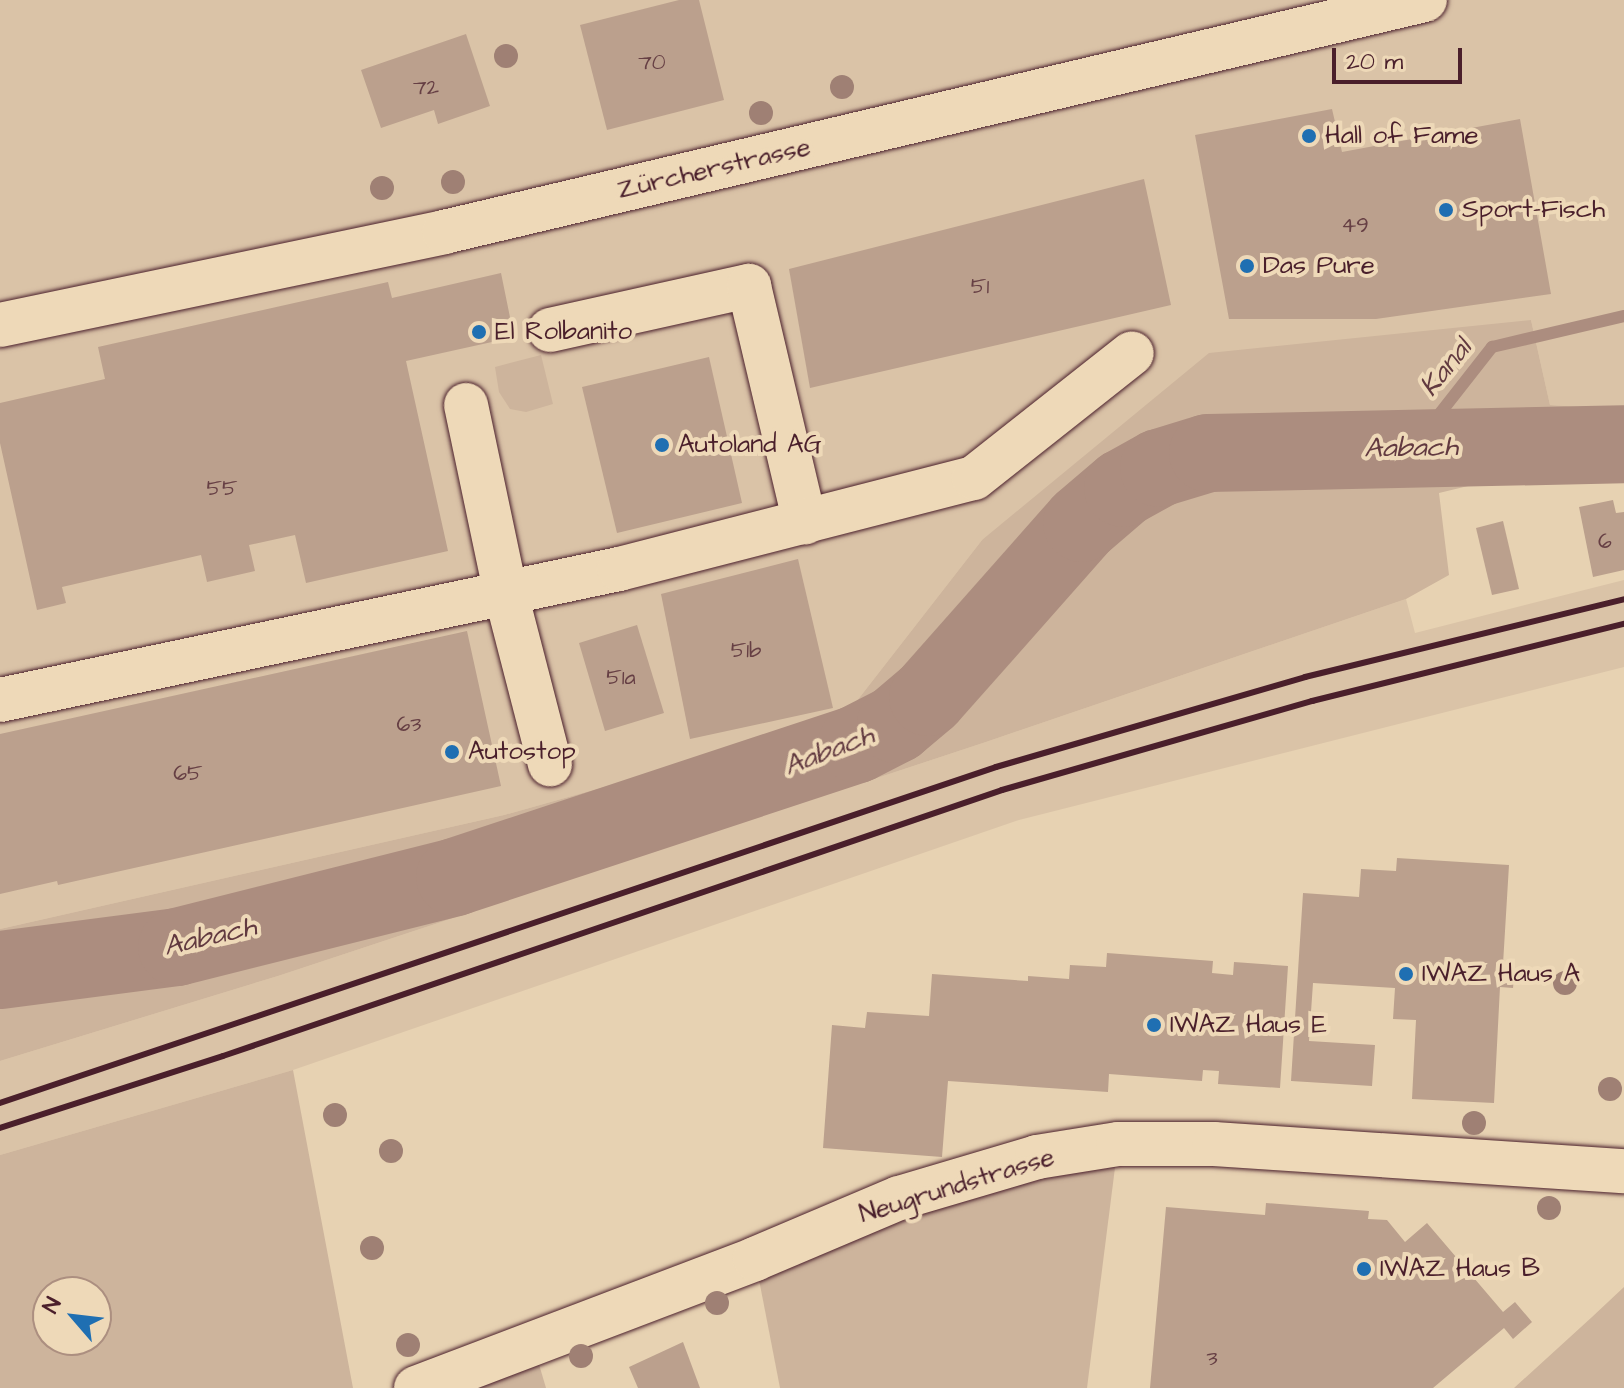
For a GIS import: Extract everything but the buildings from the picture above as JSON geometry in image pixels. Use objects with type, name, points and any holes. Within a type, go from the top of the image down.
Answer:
[{"type":"main road","name":"Zürcherstrasse","points":[[0,325],[444,232],[1425,0]]},
{"type":"main road","points":[[550,330],[749,286],[805,522]]},
{"type":"main road","points":[[0,700],[506,594],[974,478],[1132,353]]},
{"type":"main road","points":[[466,405],[506,594],[550,764]]},
{"type":"main road","name":"Neugrundstrasse","points":[[416,1388],[755,1259],[899,1198],[1037,1157],[1118,1144],[1214,1144],[1624,1171]]},
{"type":"shaded area","points":[[0,0],[1624,0],[1624,410],[1550,405],[1531,320],[982,540],[842,720],[504,815],[0,929]]},
{"type":"shaded area","points":[[1531,320],[1550,405],[1624,410],[1624,478],[1581,483],[1564,463],[1439,493],[1449,575],[1406,599],[986,742],[278,976],[0,1061],[0,929],[504,815],[842,720],[982,540],[1209,353]]},
{"type":"shaded area","points":[[541,355],[553,404],[526,412],[510,409],[499,392],[495,367]]},
{"type":"shaded area","points":[[1624,580],[1624,667],[1019,820],[293,1070],[0,1155],[0,1061],[278,976],[986,742],[1406,599],[1415,633]]},
{"type":"shaded area","points":[[293,1070],[353,1388],[0,1388],[0,1155]]},
{"type":"shaded area","points":[[1118,1144],[1087,1388],[780,1388],[755,1259]]},
{"type":"shaded area","points":[[1624,1287],[1624,1388],[1514,1388],[1592,1317]]},
{"type":"shaded area","points":[[533,1344],[546,1388],[416,1388]]},
{"type":"waterway","name":"Kanal","points":[[1412,449],[1492,347],[1624,316]]},
{"type":"waterway","name":"Aabach","points":[[0,970],[177,947],[455,877],[857,744],[896,724],[928,697],[1082,523],[1123,488],[1159,468],[1208,453],[1624,444]]},
{"type":"railway","points":[[0,1103],[996,767],[1305,677],[1624,599]]},
{"type":"railway","points":[[0,1128],[223,1056],[1002,790],[1312,701],[1624,624]]},
{"type":"place","name":"Hall of Fame","points":[[1309,136]]},
{"type":"place","name":"Sport-Fisch","points":[[1446,210]]},
{"type":"place","name":"Das Pure","points":[[1247,266]]},
{"type":"place","name":"El Rolbanito","points":[[479,332]]},
{"type":"place","name":"Autoland AG","points":[[662,445]]},
{"type":"place","name":"Autostop","points":[[452,752]]},
{"type":"place","name":"IWAZ Haus A","points":[[1406,974]]},
{"type":"place","name":"IWAZ Haus E","points":[[1154,1025]]},
{"type":"place","name":"IWAZ Haus B","points":[[1364,1269]]}]
